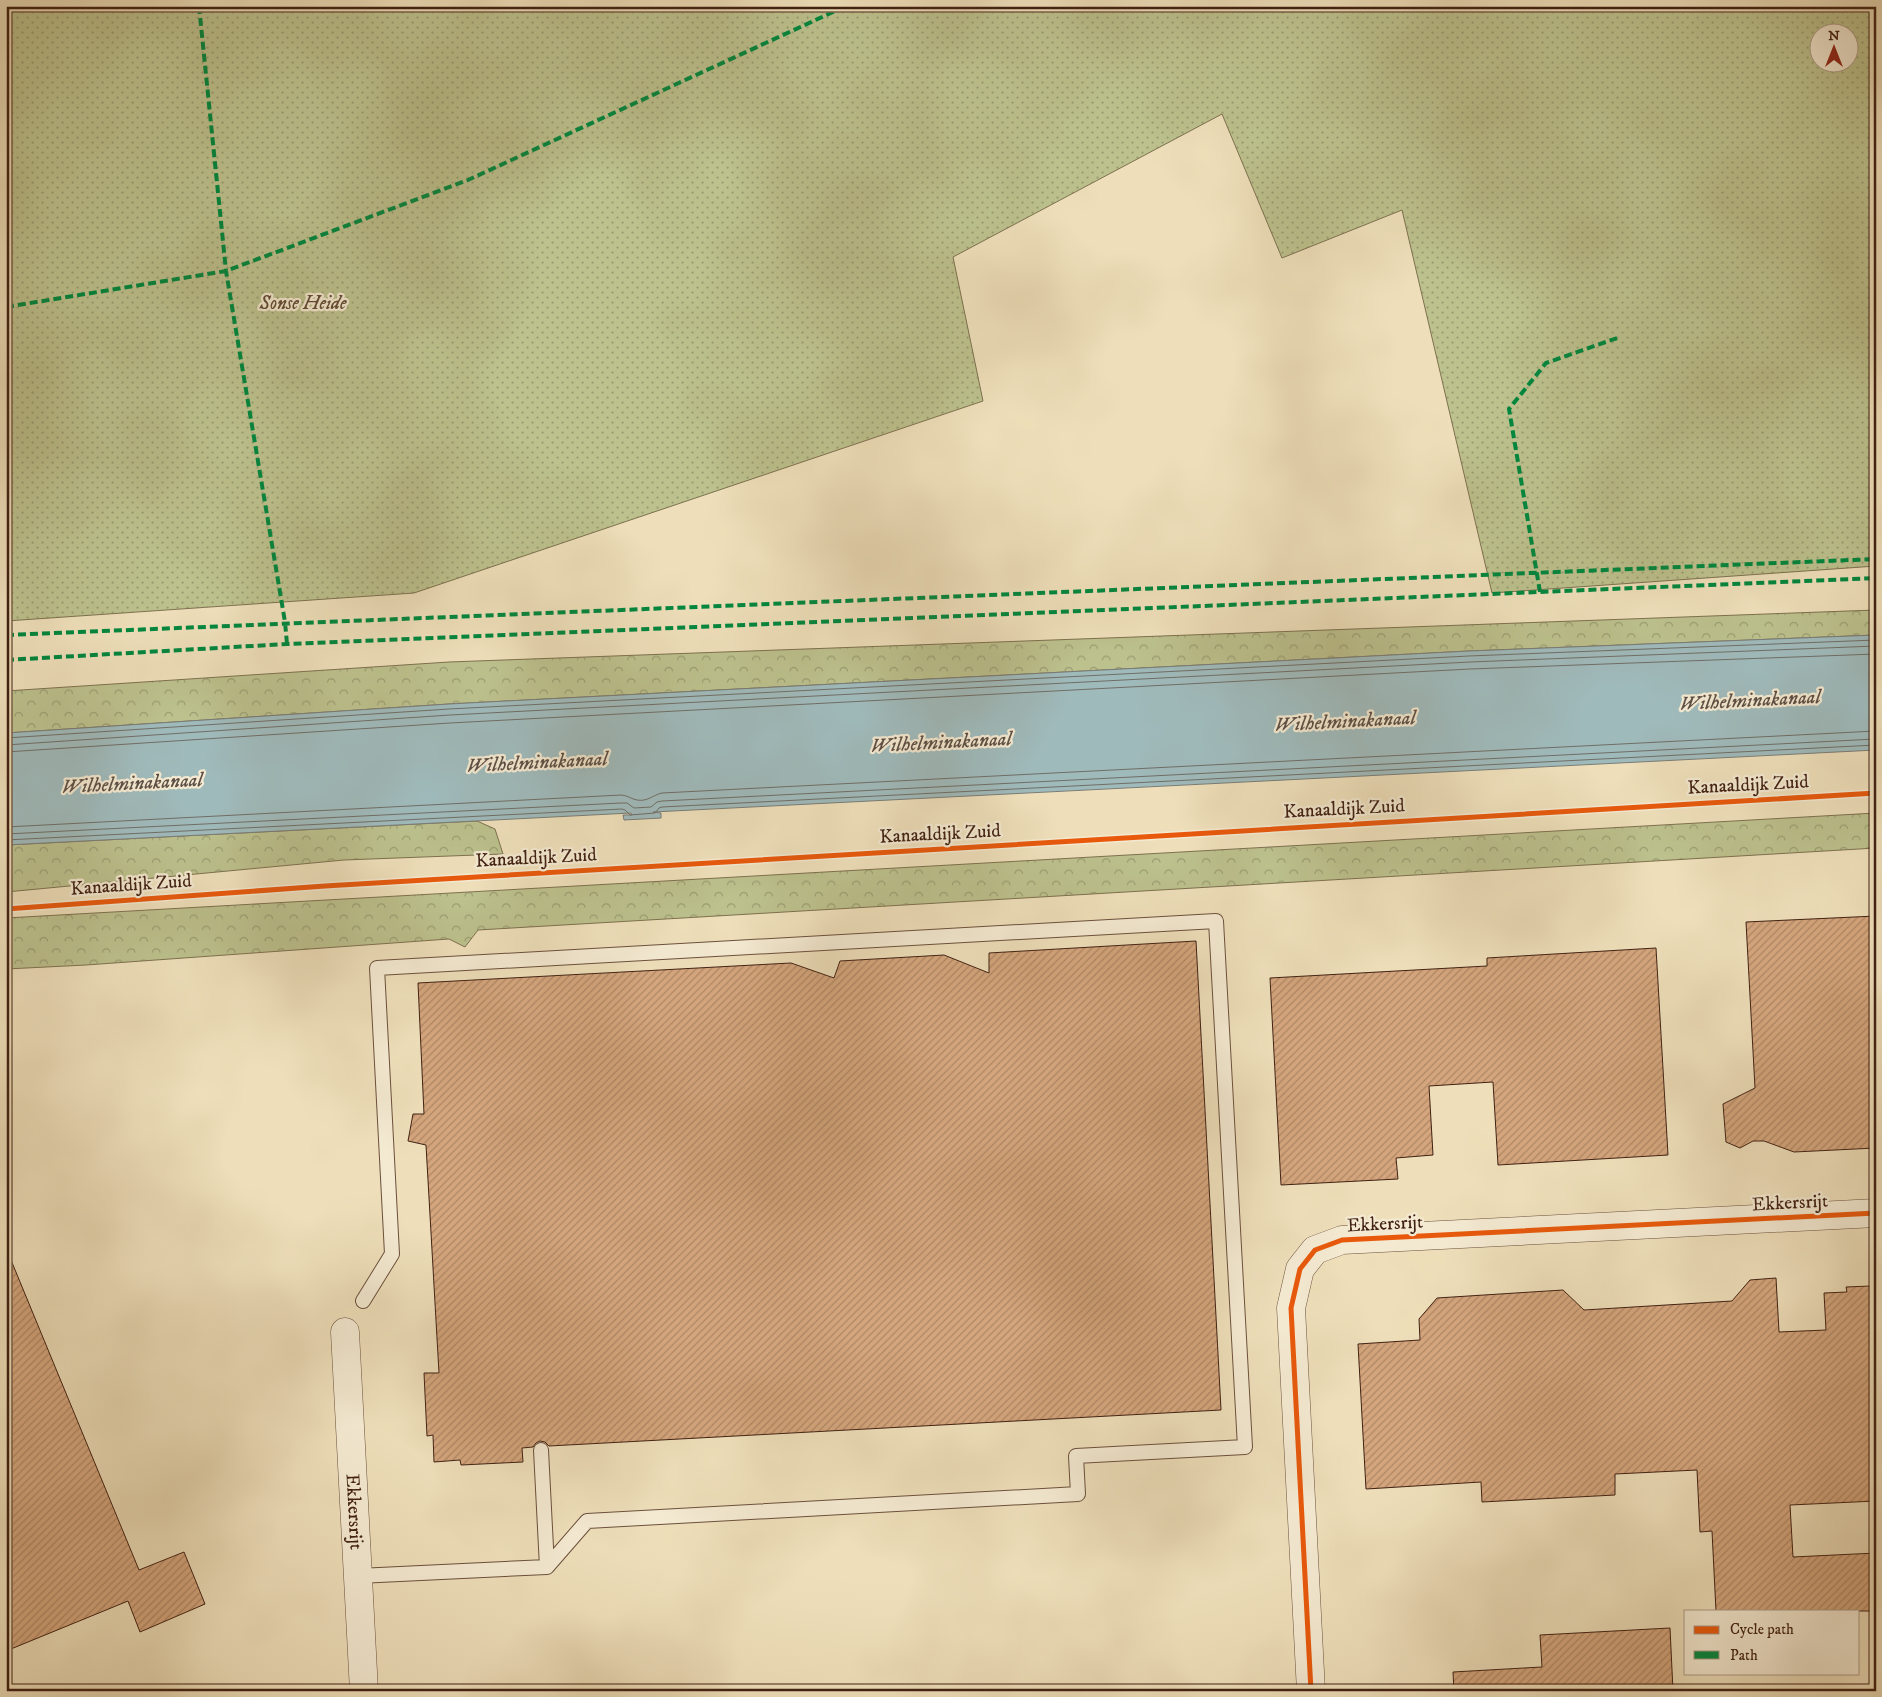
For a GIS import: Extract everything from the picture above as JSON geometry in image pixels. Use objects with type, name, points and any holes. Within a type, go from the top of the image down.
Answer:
[{"type":"street","name":"Ekkersrijt","points":[[1311,1691],[1291,1308],[1300,1269],[1315,1250],[1342,1240],[1876,1213]]},
{"type":"street","name":"Ekkersrijt","points":[[346,1332],[364,1691]]},
{"type":"lane","points":[[358,1576],[547,1566],[587,1522],[1078,1494],[1076,1456],[1245,1447],[1216,921],[377,968],[392,1254],[362,1301]]},
{"type":"lane","points":[[541,1450],[547,1566]]},
{"type":"green space","name":"Sonse Heide","points":[[6,6],[1876,6],[1876,566],[1492,593],[1402,210],[1282,258],[1222,114],[953,257],[983,401],[414,593],[6,621]]},
{"type":"green space","points":[[1876,610],[1876,635],[1469,651],[449,704],[6,733],[6,691],[449,662]]},
{"type":"green space","points":[[1876,813],[1876,848],[478,930],[465,947],[449,939],[6,969],[6,918]]},
{"type":"green space","points":[[477,821],[495,829],[503,854],[344,860],[6,892],[6,845]]},
{"type":"water","name":"Wilhelminakanaal","points":[[1876,635],[1876,750],[653,812],[661,813],[661,818],[624,820],[623,815],[632,815],[631,813],[6,845],[6,733],[449,704],[1469,651]]},
{"type":"building","points":[[1876,916],[1876,1148],[1794,1152],[1764,1141],[1753,1141],[1740,1148],[1726,1142],[1723,1104],[1755,1088],[1746,922]]},
{"type":"building","points":[[1196,941],[1221,1410],[549,1446],[545,1442],[540,1441],[533,1447],[522,1448],[523,1462],[461,1465],[460,1460],[434,1462],[433,1435],[427,1436],[424,1373],[439,1373],[426,1145],[408,1141],[413,1114],[424,1114],[418,983],[791,963],[834,978],[840,961],[944,955],[989,973],[989,953]]},
{"type":"building","points":[[1656,948],[1668,1155],[1498,1165],[1493,1082],[1429,1086],[1433,1155],[1396,1158],[1398,1179],[1281,1185],[1270,978],[1487,966],[1487,958]]},
{"type":"building","points":[[6,1248],[139,1570],[184,1552],[205,1604],[140,1632],[128,1601],[6,1651]]},
{"type":"building","points":[[1776,1278],[1779,1332],[1826,1330],[1824,1293],[1847,1292],[1846,1287],[1871,1286],[1872,1291],[1876,1291],[1876,1501],[1790,1505],[1793,1557],[1876,1553],[1876,1611],[1716,1610],[1712,1531],[1700,1532],[1697,1470],[1615,1474],[1615,1495],[1482,1502],[1481,1482],[1366,1489],[1358,1344],[1420,1340],[1419,1319],[1437,1298],[1563,1290],[1584,1310],[1732,1301],[1750,1280]]},
{"type":"building","points":[[1670,1628],[1673,1691],[1454,1691],[1453,1672],[1542,1667],[1540,1635]]},
{"type":"marked path","points":[[199,6],[226,271],[285,622],[287,644]]},
{"type":"marked path","points":[[6,307],[226,271],[468,180],[846,6]]},
{"type":"marked path","points":[[1540,592],[1509,409],[1546,363],[1620,337]]},
{"type":"marked path","points":[[6,635],[1876,559]]},
{"type":"marked path","points":[[6,660],[287,644],[1876,578]]},
{"type":"cycle path","name":"Kanaaldijk Zuid","points":[[6,909],[325,886],[1876,793]]},
{"type":"cycle path","points":[[1311,1691],[1291,1308],[1300,1269],[1315,1250],[1342,1240],[1876,1213]]}]
